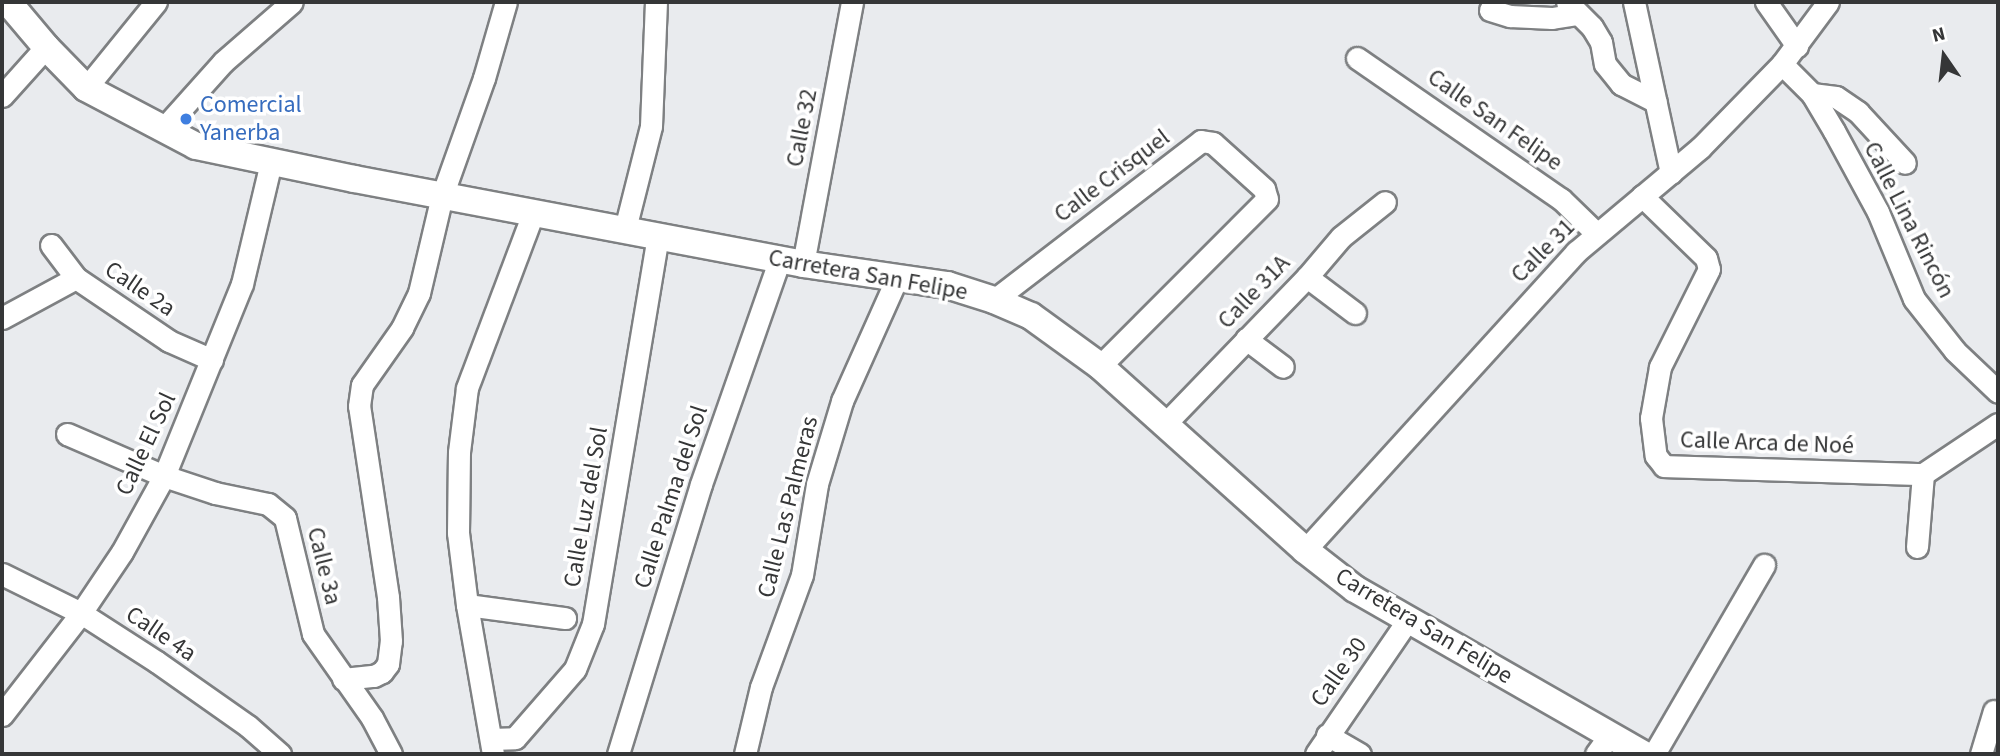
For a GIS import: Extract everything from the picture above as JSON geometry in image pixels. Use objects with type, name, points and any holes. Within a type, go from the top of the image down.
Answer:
[{"type":"main road","name":"Carretera San Felipe","points":[[8,2],[86,88],[196,146],[658,237],[947,285],[994,300],[1031,316],[1100,366],[1305,550],[1355,589],[1603,745],[1643,754]]},
{"type":"street","points":[[86,88],[156,2]]},
{"type":"street","points":[[164,128],[222,62],[292,2]]},
{"type":"street","points":[[343,679],[374,676],[388,664],[391,642],[388,597],[359,406],[362,385],[402,328],[419,293],[443,196],[484,78],[506,2]]},
{"type":"street","points":[[625,229],[651,126],[656,2]]},
{"type":"street","name":"Calle 32","points":[[791,261],[852,2]]},
{"type":"street","points":[[1634,2],[1671,173]]},
{"type":"street","points":[[1766,2],[1797,46]]},
{"type":"street","name":"Calle 31","points":[[1305,550],[1576,252],[1671,173],[1782,64],[1828,2]]},
{"type":"street","points":[[1490,10],[1510,16],[1552,18],[1573,8],[1601,42],[1605,64],[1621,84],[1656,102]]},
{"type":"street","points":[[2,96],[46,47]]},
{"type":"street","name":"Calle San Felipe","points":[[1357,58],[1540,183],[1597,234]]},
{"type":"street","name":"Calle Lina Rincón","points":[[1782,64],[1812,94],[1878,212],[1914,299],[1955,351],[1998,392]]},
{"type":"street","points":[[1812,94],[1836,97],[1858,112],[1905,163]]},
{"type":"street","name":"Calle Crisquel","points":[[994,300],[1201,141],[1213,143],[1264,189],[1267,199],[1100,366]]},
{"type":"street","name":"Calle El Sol","points":[[2,715],[81,613],[122,552],[164,476],[242,284],[271,162]]},
{"type":"street","name":"Calle Arca de Noé","points":[[1642,196],[1706,258],[1709,269],[1660,367],[1651,418],[1659,462],[1664,466],[1923,474]]},
{"type":"street","name":"Calle 31A","points":[[1165,424],[1307,277],[1341,237],[1385,202]]},
{"type":"street","points":[[492,747],[467,605],[458,533],[459,452],[467,388],[533,213]]},
{"type":"street","name":"Calle Luz del Sol","points":[[492,747],[515,738],[575,669],[593,624],[658,237]]},
{"type":"street","name":"Calle 2a","points":[[51,245],[76,278],[169,341],[212,360]]},
{"type":"street","name":"Calle Palma del Sol","points":[[618,754],[701,484],[791,261]]},
{"type":"street","points":[[1307,277],[1355,313]]},
{"type":"street","points":[[2,318],[76,278]]},
{"type":"street","name":"Calle Las Palmeras","points":[[745,754],[761,687],[802,575],[817,484],[842,401],[897,278]]},
{"type":"street","points":[[1246,339],[1283,367]]},
{"type":"street","points":[[1917,547],[1923,474],[1998,424]]},
{"type":"street","name":"Calle 3a","points":[[67,434],[164,476],[215,493],[268,503],[285,518],[313,634],[372,718],[391,754]]},
{"type":"street","points":[[1654,754],[1764,565]]},
{"type":"street","name":"Calle 4a","points":[[2,574],[81,613],[248,726],[279,754]]},
{"type":"street","points":[[467,605],[565,618]]},
{"type":"street","name":"Calle 30","points":[[1316,754],[1327,734],[1407,621]]},
{"type":"street","points":[[1981,754],[1994,711]]},
{"type":"street","points":[[1327,734],[1360,754]]},
{"type":"place","name":"Comercial Yanerba","points":[[186,119]]}]
